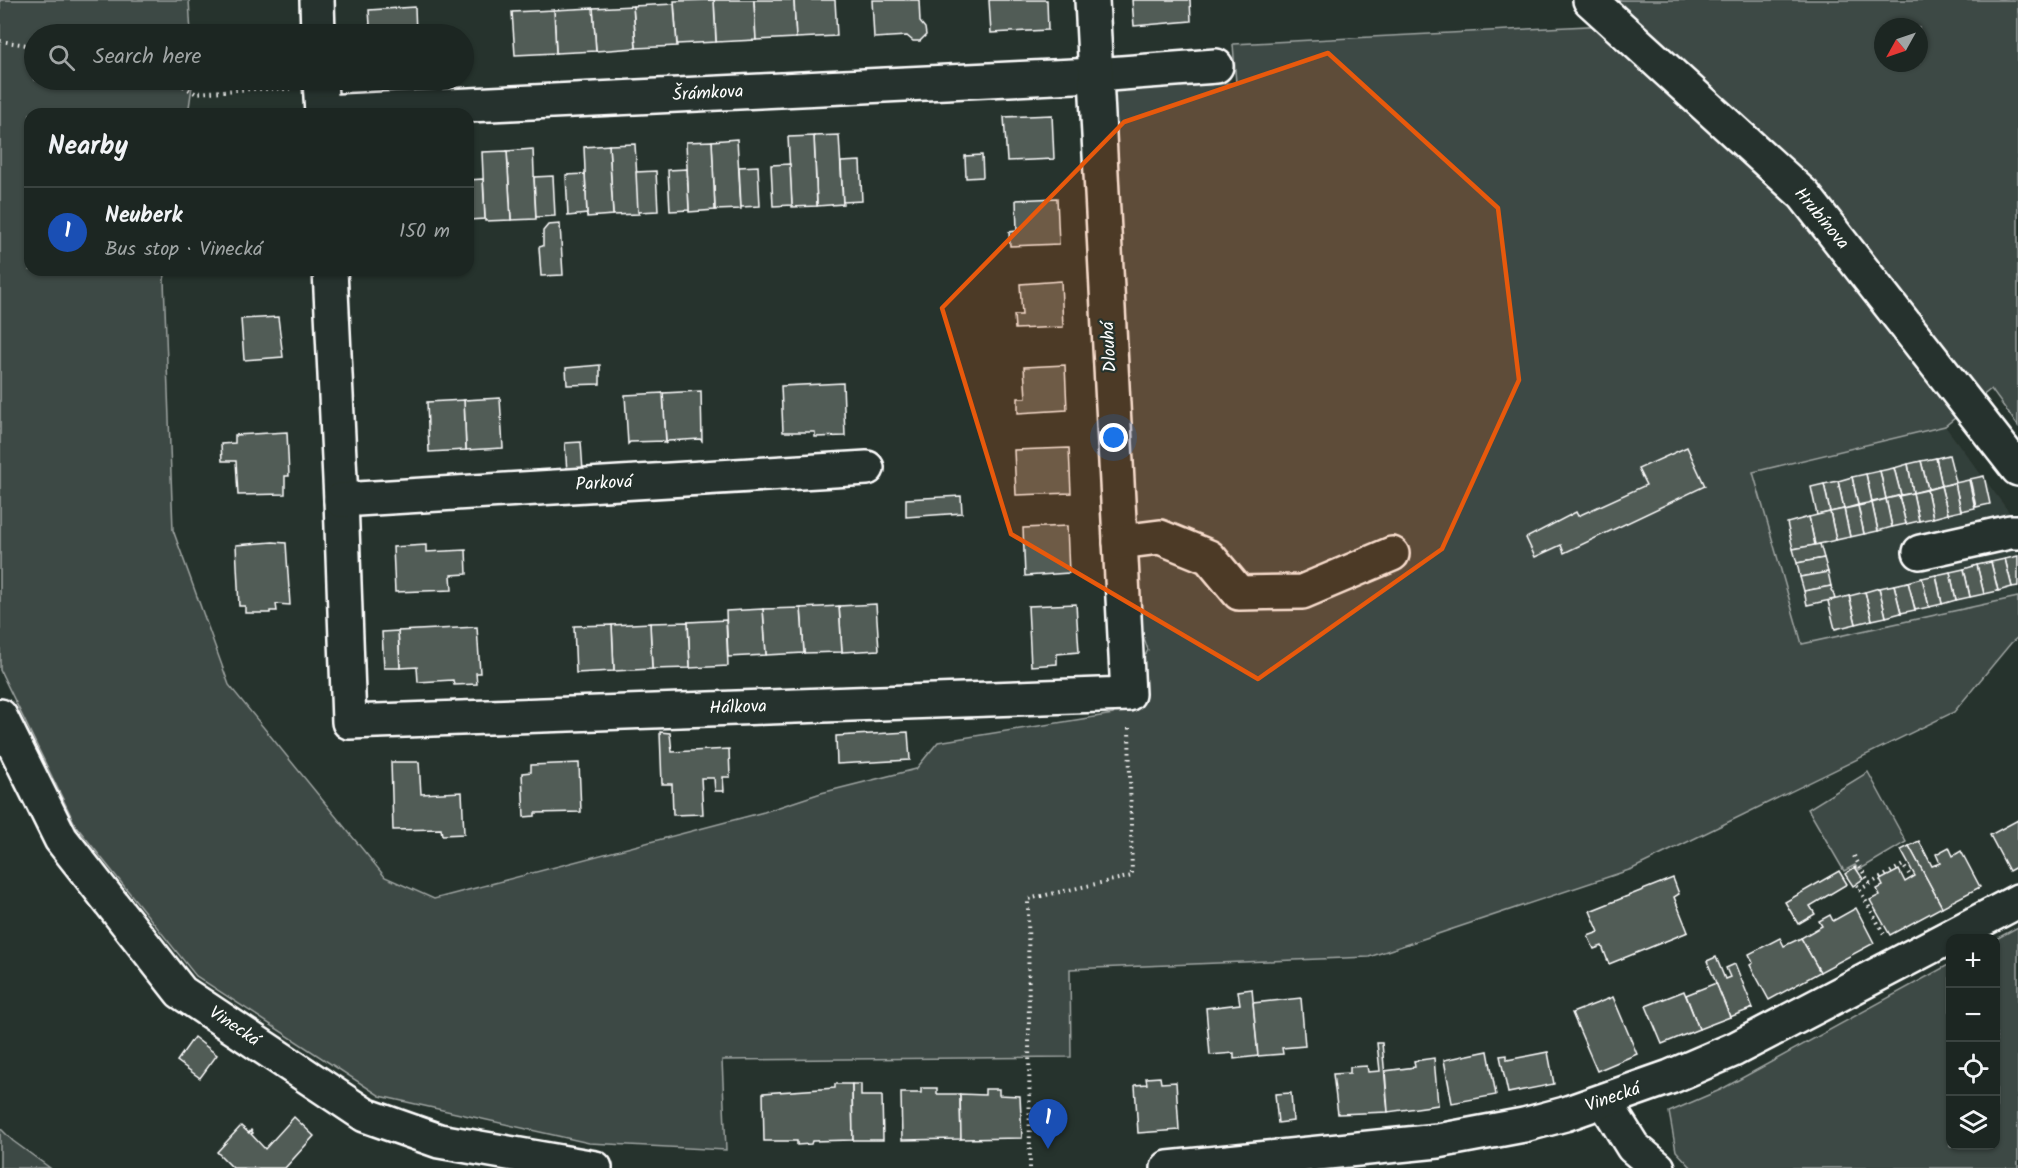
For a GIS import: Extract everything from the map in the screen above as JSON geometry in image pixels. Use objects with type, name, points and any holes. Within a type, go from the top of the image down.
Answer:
[{"type":"street","points":[[317,0],[318,24]]},
{"type":"street","name":"Dlouhá","points":[[1092,0],[1128,694]]},
{"type":"street","name":"Hrubínova","points":[[1590,0],[1804,195],[2018,469]]},
{"type":"street","name":"Šrámkova","points":[[321,99],[1095,75],[1216,66]]},
{"type":"street","points":[[330,276],[341,500]]},
{"type":"street","name":"Parková","points":[[341,500],[867,468]]},
{"type":"street","name":"Hálkova","points":[[341,500],[349,722],[1128,694]]},
{"type":"street","points":[[1920,552],[2010,531],[2018,532]]},
{"type":"street","points":[[1120,542],[1160,537],[1209,557],[1239,592],[1302,592],[1392,554]]},
{"type":"street","name":"Vinecká","points":[[0,717],[61,839],[182,992],[365,1115],[439,1141],[595,1168]]},
{"type":"street","name":"Vinecká","points":[[1168,1168],[1438,1141],[1524,1125],[1605,1102],[1735,1049],[2018,901]]},
{"type":"street","points":[[1605,1102],[1633,1147],[1658,1168]]},
{"type":"path","points":[[0,41],[24,45]]},
{"type":"path","points":[[190,90],[195,93],[237,90]]},
{"type":"path","points":[[258,90],[321,99]]},
{"type":"path","points":[[1030,1168],[1028,899],[1132,876],[1128,694]]},
{"type":"path","points":[[1854,856],[1870,884]]},
{"type":"path","points":[[1900,963],[1858,888],[1904,865],[1909,874]]},
{"type":"highlighted area","points":[[1328,53],[1498,208],[1519,380],[1442,549],[1258,679],[1011,534],[942,308],[1124,122]]},
{"type":"shaded area","points":[[0,0],[189,0],[190,24],[24,24],[24,90],[192,90],[189,108],[24,108],[24,276],[165,276],[173,530],[229,685],[385,877],[434,899],[764,812],[821,793],[916,769],[938,742],[1113,714],[1148,650],[1142,632],[1112,90],[1236,83],[1233,44],[1608,25],[1616,0],[2018,0],[2018,426],[1991,389],[1945,426],[1753,472],[1802,644],[2018,597],[2018,637],[1954,712],[1632,869],[1369,957],[1070,969],[1071,1057],[722,1060],[726,1150],[589,1143],[380,1096],[196,976],[76,826],[0,670]]},
{"type":"shaded area","points":[[1945,426],[2018,524],[2018,597],[1802,645],[1753,472]]},
{"type":"shaded area","points":[[1868,772],[1906,842],[1859,870],[1855,865],[1844,871],[1808,809]]},
{"type":"shaded area","points":[[2018,927],[2018,1168],[1692,1168],[1676,1151],[1669,1112],[1720,1090],[1946,966],[1946,1150],[2000,1150],[2000,937]]},
{"type":"shaded area","points":[[0,1128],[13,1141],[50,1168],[0,1168]]},
{"type":"building","points":[[714,0],[754,0],[756,40],[716,42]]},
{"type":"building","points":[[714,0],[716,42],[677,44],[674,1]]},
{"type":"building","points":[[754,0],[794,0],[796,38],[756,40]]},
{"type":"building","points":[[794,0],[835,0],[837,36],[796,38]]},
{"type":"building","points":[[872,0],[919,0],[920,22],[925,28],[926,35],[920,41],[913,41],[907,36],[874,38]]},
{"type":"building","points":[[989,0],[1047,0],[1048,30],[991,33]]},
{"type":"building","points":[[1132,0],[1190,0],[1191,21],[1134,26]]},
{"type":"building","points":[[674,4],[677,46],[636,48],[633,6]]},
{"type":"building","points":[[633,6],[636,48],[596,51],[593,8]]},
{"type":"building","points":[[415,7],[416,24],[370,24],[369,10]]},
{"type":"building","points":[[593,8],[596,51],[556,53],[554,10]]},
{"type":"building","points":[[554,10],[556,53],[515,55],[512,12]]},
{"type":"building","points":[[1052,115],[1054,159],[1007,161],[1004,117]]},
{"type":"building","points":[[839,135],[843,204],[817,206],[814,136]]},
{"type":"building","points":[[814,136],[817,206],[792,207],[788,137]]},
{"type":"building","points":[[737,139],[741,209],[715,210],[712,141]]},
{"type":"building","points":[[712,141],[715,210],[689,212],[686,142]]},
{"type":"building","points":[[635,144],[639,214],[613,215],[609,145]]},
{"type":"building","points":[[609,145],[613,215],[587,217],[584,147]]},
{"type":"building","points":[[533,149],[536,219],[511,220],[507,151]]},
{"type":"building","points":[[507,151],[511,220],[485,221],[482,152]]},
{"type":"building","points":[[982,155],[983,177],[966,178],[965,156]]},
{"type":"building","points":[[860,161],[862,201],[843,202],[841,162]]},
{"type":"building","points":[[790,164],[792,205],[773,206],[771,165]]},
{"type":"building","points":[[758,166],[760,206],[741,207],[739,167]]},
{"type":"building","points":[[687,169],[689,210],[670,211],[668,170]]},
{"type":"building","points":[[656,171],[658,211],[638,212],[636,172]]},
{"type":"building","points":[[585,174],[587,214],[568,216],[566,175]]},
{"type":"building","points":[[553,176],[555,216],[536,217],[534,177]]},
{"type":"building","points":[[483,179],[485,219],[474,220],[474,180]]},
{"type":"building","points":[[1057,198],[1059,244],[1010,246],[1009,232],[1017,231],[1016,200]]},
{"type":"building","points":[[560,224],[563,275],[541,276],[539,247],[543,246],[543,231],[548,225]]},
{"type":"building","points":[[1061,281],[1063,327],[1015,329],[1014,315],[1022,315],[1020,284]]},
{"type":"building","points":[[278,317],[283,357],[244,360],[241,319]]},
{"type":"building","points":[[600,365],[600,384],[567,385],[566,368]]},
{"type":"building","points":[[1065,365],[1067,410],[1018,413],[1018,398],[1026,398],[1024,367]]},
{"type":"building","points":[[843,383],[845,436],[815,437],[815,432],[783,432],[781,386]]},
{"type":"building","points":[[701,391],[702,441],[700,439],[666,443],[663,393]]},
{"type":"building","points":[[663,393],[666,443],[663,443],[664,441],[630,442],[628,444],[625,395]]},
{"type":"building","points":[[500,398],[503,448],[466,450],[464,400]]},
{"type":"building","points":[[464,400],[466,450],[429,452],[427,402]]},
{"type":"building","points":[[287,432],[289,476],[285,476],[285,494],[238,495],[236,461],[222,461],[221,444],[235,443],[235,435]]},
{"type":"building","points":[[581,442],[583,471],[567,472],[565,443]]},
{"type":"building","points":[[1687,447],[1705,486],[1564,553],[1561,545],[1535,557],[1526,538],[1576,512],[1578,516],[1646,485],[1638,469]]},
{"type":"building","points":[[1069,448],[1071,493],[1016,495],[1014,450]]},
{"type":"building","points":[[1949,455],[1956,482],[1942,486],[1936,458]]},
{"type":"building","points":[[1936,458],[1942,486],[1928,489],[1921,461]]},
{"type":"building","points":[[1921,461],[1928,489],[1913,493],[1908,464]]},
{"type":"building","points":[[1908,464],[1913,493],[1901,495],[1894,468]]},
{"type":"building","points":[[1894,468],[1901,495],[1886,499],[1880,471]]},
{"type":"building","points":[[1880,471],[1886,499],[1872,502],[1866,474]]},
{"type":"building","points":[[1866,474],[1872,502],[1858,505],[1852,477]]},
{"type":"building","points":[[1984,476],[1990,504],[1976,507],[1970,479]]},
{"type":"building","points":[[1852,477],[1858,505],[1844,509],[1838,481]]},
{"type":"building","points":[[1969,480],[1975,508],[1961,511],[1955,483]]},
{"type":"building","points":[[1838,481],[1844,509],[1830,512],[1824,484]]},
{"type":"building","points":[[1955,483],[1961,511],[1948,514],[1941,486]]},
{"type":"building","points":[[1824,484],[1830,512],[1817,515],[1811,487]]},
{"type":"building","points":[[1941,486],[1948,514],[1933,518],[1927,490]]},
{"type":"building","points":[[1927,490],[1933,518],[1919,521],[1913,493]]},
{"type":"building","points":[[1913,493],[1919,521],[1906,524],[1899,496]]},
{"type":"building","points":[[961,496],[962,513],[906,517],[906,499]]},
{"type":"building","points":[[1899,496],[1906,524],[1892,527],[1886,499]]},
{"type":"building","points":[[1886,499],[1892,527],[1878,531],[1872,503]]},
{"type":"building","points":[[1872,503],[1878,531],[1864,534],[1858,506]]},
{"type":"building","points":[[1858,506],[1864,534],[1850,537],[1844,509]]},
{"type":"building","points":[[1844,509],[1850,537],[1836,540],[1830,512]]},
{"type":"building","points":[[1830,512],[1836,540],[1815,545],[1809,517]]},
{"type":"building","points":[[1809,517],[1815,545],[1793,549],[1787,523]]},
{"type":"building","points":[[1067,526],[1069,573],[1025,576],[1023,528]]},
{"type":"building","points":[[286,543],[290,605],[276,604],[277,611],[270,611],[270,613],[245,613],[245,606],[239,606],[236,545]]},
{"type":"building","points":[[1820,544],[1824,558],[1797,563],[1793,549]]},
{"type":"building","points":[[426,545],[426,552],[466,550],[467,574],[451,575],[452,590],[395,592],[393,547]]},
{"type":"building","points":[[2018,556],[2018,586],[2012,587],[2005,559]]},
{"type":"building","points":[[1824,558],[1828,572],[1800,577],[1797,563]]},
{"type":"building","points":[[2005,559],[2012,587],[1998,591],[1991,562]]},
{"type":"building","points":[[1991,562],[1998,591],[1984,594],[1977,565]]},
{"type":"building","points":[[1977,565],[1984,594],[1970,597],[1964,569]]},
{"type":"building","points":[[1964,569],[1970,597],[1956,600],[1950,572]]},
{"type":"building","points":[[1828,572],[1831,586],[1804,591],[1800,577]]},
{"type":"building","points":[[1950,572],[1956,600],[1942,604],[1936,575]]},
{"type":"building","points":[[1936,575],[1942,604],[1929,607],[1922,578]]},
{"type":"building","points":[[1922,578],[1929,607],[1915,610],[1908,582]]},
{"type":"building","points":[[1908,582],[1915,610],[1901,613],[1894,585]]},
{"type":"building","points":[[1894,585],[1901,613],[1886,617],[1879,588]]},
{"type":"building","points":[[1831,586],[1835,599],[1807,605],[1804,591]]},
{"type":"building","points":[[1879,588],[1886,617],[1872,620],[1865,592]]},
{"type":"building","points":[[1865,592],[1872,620],[1856,624],[1849,596]]},
{"type":"building","points":[[1849,596],[1856,624],[1835,629],[1828,601]]},
{"type":"building","points":[[876,604],[879,650],[842,652],[839,606]]},
{"type":"building","points":[[1076,604],[1079,652],[1057,654],[1057,664],[1031,666],[1028,606]]},
{"type":"building","points":[[839,606],[842,652],[804,653],[801,608]]},
{"type":"building","points":[[801,608],[804,653],[766,655],[763,609]]},
{"type":"building","points":[[763,609],[766,655],[728,657],[726,611]]},
{"type":"building","points":[[726,620],[728,666],[690,668],[688,622]]},
{"type":"building","points":[[688,622],[690,668],[652,669],[650,623]]},
{"type":"building","points":[[650,623],[652,669],[614,671],[612,625]]},
{"type":"building","points":[[612,625],[614,671],[576,673],[574,626]]},
{"type":"building","points":[[477,627],[480,673],[476,673],[477,684],[454,685],[453,680],[418,682],[417,667],[400,668],[398,631]]},
{"type":"building","points":[[398,631],[400,668],[384,668],[382,632]]},
{"type":"building","points":[[660,732],[670,733],[672,752],[729,749],[730,777],[723,777],[724,791],[715,791],[714,778],[701,778],[703,814],[673,815],[672,784],[662,784]]},
{"type":"building","points":[[908,732],[910,760],[837,764],[836,736]]},
{"type":"building","points":[[391,762],[419,762],[421,794],[462,792],[464,834],[442,835],[441,829],[393,830]]},
{"type":"building","points":[[579,763],[581,812],[535,813],[535,816],[524,817],[522,773],[531,772],[531,765]]},
{"type":"building","points":[[2018,820],[2018,866],[2009,871],[1990,835]]},
{"type":"building","points":[[1919,841],[1932,866],[1940,863],[1936,854],[1949,847],[1953,856],[1961,851],[1980,887],[1942,907],[1909,846]]},
{"type":"building","points":[[1909,846],[1942,907],[1890,935],[1870,900],[1880,895],[1877,889],[1883,886],[1880,880],[1899,870],[1905,882],[1915,876],[1901,850]]},
{"type":"building","points":[[1855,867],[1863,879],[1853,886],[1845,874]]},
{"type":"building","points":[[1839,871],[1847,884],[1810,906],[1815,914],[1798,924],[1785,902]]},
{"type":"building","points":[[1673,878],[1679,894],[1674,897],[1688,932],[1609,964],[1602,946],[1594,949],[1588,936],[1599,932],[1590,911]]},
{"type":"building","points":[[1856,908],[1874,943],[1820,972],[1801,938],[1822,926],[1819,921],[1830,915],[1833,921]]},
{"type":"building","points":[[1780,938],[1784,946],[1801,938],[1820,972],[1769,1000],[1750,965],[1753,963],[1749,954]]},
{"type":"building","points":[[1716,957],[1725,979],[1730,977],[1726,968],[1735,964],[1753,1008],[1730,1017],[1707,961]]},
{"type":"building","points":[[1716,983],[1730,1017],[1699,1029],[1686,995]]},
{"type":"building","points":[[1252,989],[1258,1056],[1234,1059],[1234,1053],[1210,1055],[1206,1008],[1240,1004],[1238,991]]},
{"type":"building","points":[[1684,991],[1699,1029],[1662,1044],[1646,1006]]},
{"type":"building","points":[[1613,997],[1637,1054],[1597,1071],[1572,1013]]},
{"type":"building","points":[[1301,998],[1305,1046],[1282,1048],[1283,1054],[1258,1056],[1253,1003]]},
{"type":"building","points":[[194,1037],[217,1055],[200,1078],[177,1061]]},
{"type":"building","points":[[1377,1043],[1382,1043],[1388,1112],[1338,1114],[1333,1074],[1350,1073],[1350,1067],[1367,1066],[1368,1072],[1380,1071]]},
{"type":"building","points":[[1488,1051],[1496,1095],[1452,1103],[1444,1060]]},
{"type":"building","points":[[1548,1052],[1554,1084],[1508,1093],[1500,1056],[1507,1055],[1507,1060]]},
{"type":"building","points":[[1434,1058],[1438,1105],[1388,1112],[1385,1071],[1415,1067],[1414,1061]]},
{"type":"building","points":[[1160,1077],[1161,1083],[1176,1082],[1179,1130],[1138,1133],[1135,1085],[1147,1084],[1146,1078]]},
{"type":"building","points":[[835,1084],[852,1084],[853,1140],[812,1141],[811,1144],[797,1145],[797,1141],[764,1141],[763,1093],[835,1088]]},
{"type":"building","points":[[852,1084],[861,1084],[861,1096],[882,1096],[883,1140],[853,1140]]},
{"type":"building","points":[[921,1088],[937,1088],[937,1094],[960,1094],[961,1139],[902,1140],[901,1093],[921,1093]]},
{"type":"building","points":[[985,1089],[999,1089],[999,1095],[1020,1096],[1022,1138],[961,1139],[960,1094],[985,1095]]},
{"type":"building","points":[[1291,1093],[1293,1121],[1278,1123],[1275,1094]]},
{"type":"building","points":[[294,1117],[314,1136],[285,1168],[233,1168],[217,1152],[241,1126],[249,1133],[251,1130],[253,1133],[251,1134],[265,1149]]},
{"type":"place","name":"Neuberk","points":[[1048,1149]]}]
